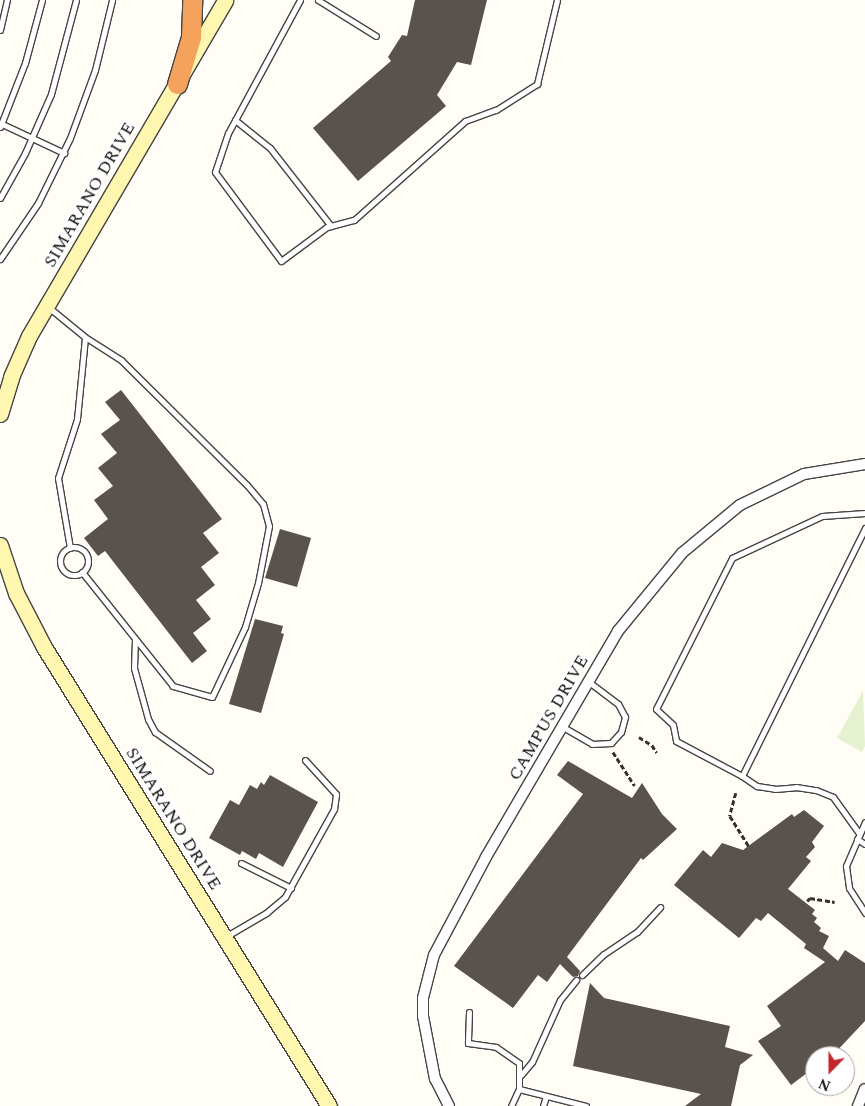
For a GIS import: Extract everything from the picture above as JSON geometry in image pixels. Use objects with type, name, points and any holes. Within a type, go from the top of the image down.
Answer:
[{"type":"highway","points":[[177,84],[191,37],[192,0]]},
{"type":"street","name":"SIMARANO DRIVE","points":[[0,414],[17,362],[47,306],[225,0]]},
{"type":"street","name":"CAMPUS DRIVE","points":[[449,1106],[436,1079],[426,1036],[423,998],[427,975],[445,932],[486,857],[618,631],[638,604],[682,553],[711,526],[740,505],[796,477],[865,464]]},
{"type":"street","name":"SIMARANO DRIVE","points":[[0,545],[16,593],[35,632],[329,1106]]},
{"type":"street","points":[[858,1106],[865,1089]]},
{"type":"lane","points":[[0,30],[7,0]]},
{"type":"lane","points":[[42,0],[26,63],[0,124],[64,152]]},
{"type":"lane","points":[[0,198],[32,138],[60,65],[76,1],[70,0]]},
{"type":"lane","points":[[0,259],[34,209],[64,152],[91,84],[112,0]]},
{"type":"lane","points":[[300,0],[235,120],[215,172],[281,261],[331,226],[354,220],[465,121],[496,110],[536,84],[557,0]]},
{"type":"lane","points":[[318,0],[376,36]]},
{"type":"lane","points":[[235,120],[270,148],[331,226]]},
{"type":"lane","points":[[47,306],[86,337],[122,360],[264,504],[269,526],[258,583],[245,627],[212,697],[173,686],[82,572]]},
{"type":"lane","points":[[70,548],[58,478],[77,418],[86,337]]},
{"type":"lane","points":[[865,513],[822,516],[732,558],[656,708],[673,725],[676,741],[757,786],[774,789],[809,789],[833,797],[865,844]]},
{"type":"lane","points":[[742,776],[865,528]]},
{"type":"lane","points":[[70,548],[79,548],[86,554],[88,564],[82,572],[71,575],[62,567],[61,556],[70,548]]},
{"type":"lane","points":[[135,638],[134,668],[148,719],[155,732],[210,771]]},
{"type":"lane","points":[[563,728],[592,744],[611,744],[621,732],[625,717],[618,704],[589,682]]},
{"type":"lane","points":[[224,938],[266,913],[291,888],[334,810],[336,794],[305,760]]},
{"type":"lane","points":[[865,822],[846,866],[849,888],[865,913]]},
{"type":"lane","points":[[241,863],[291,888]]},
{"type":"lane","points":[[582,975],[604,954],[637,932],[660,907]]},
{"type":"lane","points":[[521,1075],[532,1062],[560,1000],[576,980]]},
{"type":"lane","points":[[469,1012],[468,1043],[496,1047],[520,1063],[519,1090],[511,1106]]},
{"type":"lane","points":[[519,1090],[586,1106]]},
{"type":"lane","points":[[543,1106],[546,1096]]},
{"type":"path","points":[[639,737],[652,745],[657,753]]},
{"type":"path","points":[[613,752],[635,786]]},
{"type":"path","points":[[736,793],[730,816],[749,846]]},
{"type":"path","points":[[807,901],[810,898],[835,902]]},
{"type":"green space","points":[[863,691],[865,746],[862,752],[837,738]]},
{"type":"building","points":[[415,0],[487,0],[471,65],[457,62],[437,95],[446,106],[358,181],[313,128],[391,61],[388,57],[402,35],[407,36]]},
{"type":"building","points":[[121,390],[222,519],[203,533],[219,553],[201,567],[215,585],[196,600],[211,619],[193,633],[207,651],[192,663],[105,551],[98,556],[84,538],[108,519],[94,500],[113,486],[98,468],[117,453],[101,434],[120,420],[105,402]]},
{"type":"building","points":[[280,529],[311,538],[297,587],[265,578]]},
{"type":"building","points":[[255,619],[283,626],[281,633],[284,634],[261,713],[229,704]]},
{"type":"building","points":[[568,761],[632,798],[642,783],[662,814],[677,829],[643,860],[641,858],[567,957],[580,971],[578,976],[573,977],[560,964],[547,982],[538,975],[513,1008],[454,966],[583,794],[557,775]]},
{"type":"building","points":[[270,775],[318,802],[283,867],[259,853],[256,859],[242,851],[240,855],[209,838],[230,800],[239,805],[250,785],[257,789],[261,782],[264,785]]},
{"type":"building","points":[[804,810],[824,826],[812,842],[815,847],[806,857],[811,861],[788,889],[815,910],[812,914],[817,918],[814,922],[821,928],[819,931],[829,936],[823,948],[838,961],[845,950],[865,963],[865,1021],[841,1046],[805,1046],[805,1074],[791,1085],[758,1041],[781,1026],[767,1006],[825,962],[804,948],[806,944],[768,913],[761,921],[756,918],[739,938],[674,885],[703,850],[711,857],[722,843],[743,850],[792,814],[794,817]]},
{"type":"building","points":[[590,983],[604,998],[730,1026],[725,1047],[753,1055],[740,1065],[731,1106],[685,1106],[701,1094],[573,1066]]}]
